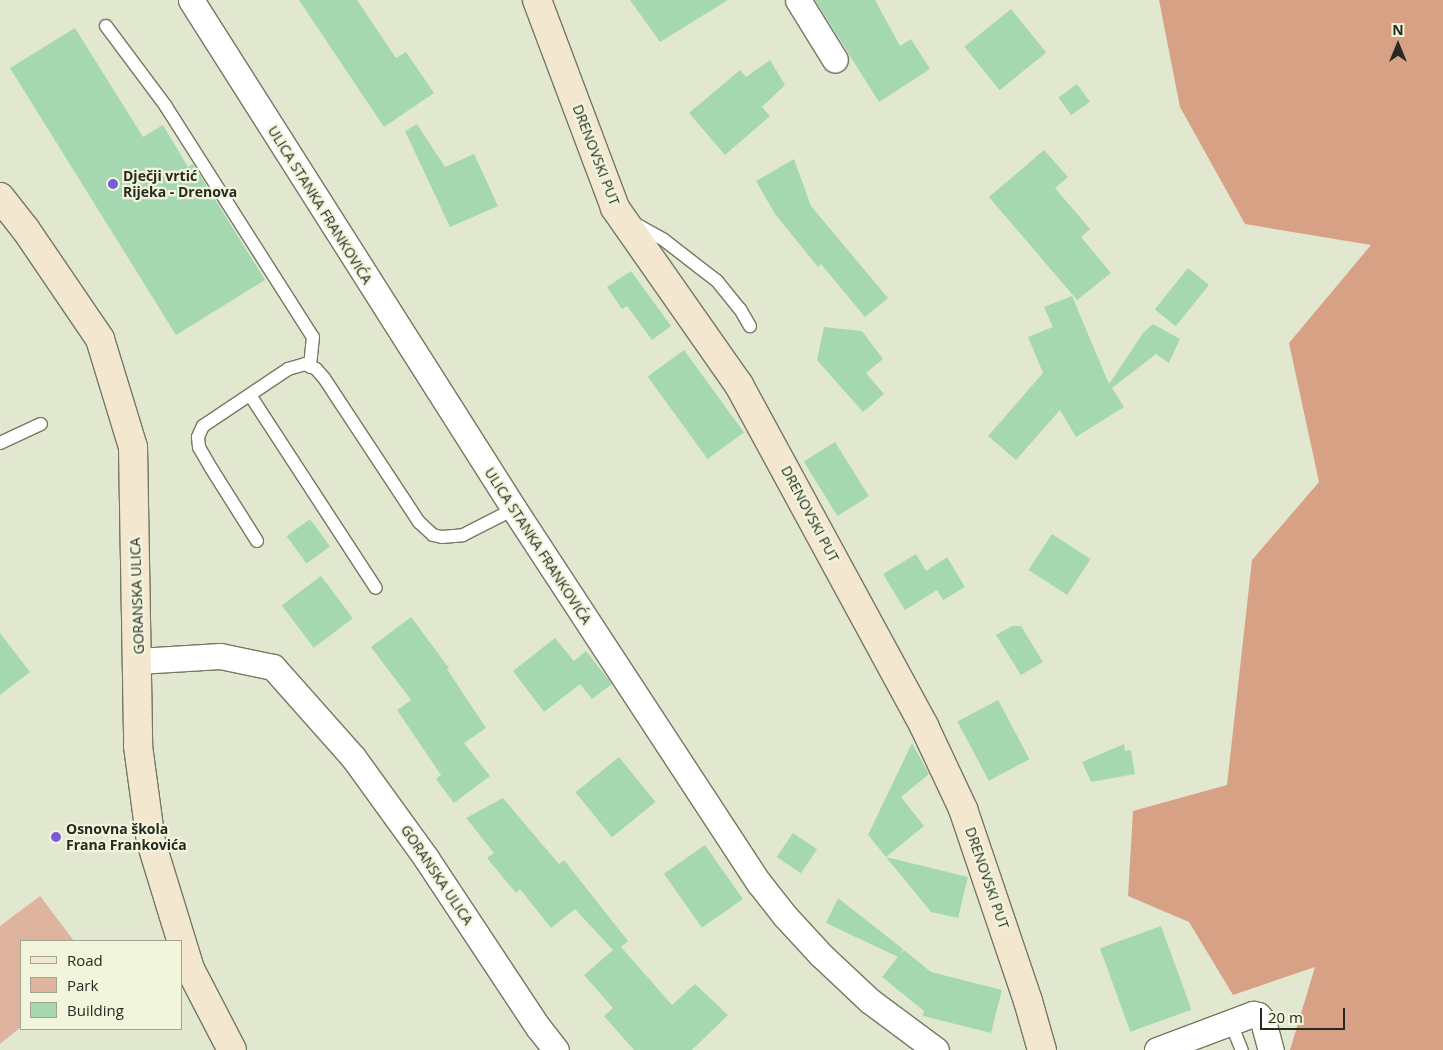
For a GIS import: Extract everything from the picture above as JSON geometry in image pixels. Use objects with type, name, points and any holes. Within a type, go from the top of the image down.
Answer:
[{"type":"main road","name":"DRENOVSKI PUT","points":[[537,0],[615,208],[739,385],[924,726],[963,809],[1028,1001],[1042,1050]]},
{"type":"main road","name":"GORANSKA ULICA","points":[[0,196],[26,230],[100,339],[133,447],[138,661]]},
{"type":"main road","points":[[138,661],[138,746],[151,842],[181,940]]},
{"type":"main road","points":[[182,943],[190,969],[232,1050]]},
{"type":"street","name":"ULICA STANKA FRANKOVIĆA","points":[[191,0],[514,509],[672,754],[759,883],[785,916],[821,956],[870,1001],[936,1050]]},
{"type":"street","points":[[798,0],[835,60]]},
{"type":"street","name":"GORANSKA ULICA","points":[[138,661],[220,656],[273,667],[354,757],[426,858],[538,1027],[556,1050]]},
{"type":"street","points":[[1157,1050],[1249,1014],[1258,1015],[1263,1022],[1271,1050]]},
{"type":"lane","points":[[106,26],[165,104],[313,337],[310,367]]},
{"type":"lane","points":[[620,214],[664,240],[717,281],[740,309],[750,326]]},
{"type":"lane","points":[[257,541],[199,447],[198,437],[203,426],[288,369],[305,364],[324,378],[420,522],[433,534],[453,537],[463,534],[514,509]]},
{"type":"lane","points":[[250,395],[376,588]]},
{"type":"lane","points":[[0,443],[41,424]]},
{"type":"lane","points":[[1230,1022],[1242,1050]]},
{"type":"green space","points":[[40,896],[73,940],[20,940],[20,1028],[0,1044],[0,926]]},
{"type":"shaded area","points":[[1159,0],[1443,0],[1443,1050],[1290,1050],[1315,967],[1233,995],[1189,922],[1128,896],[1133,811],[1227,785],[1252,560],[1319,482],[1289,343],[1371,245],[1245,224],[1180,107]]},
{"type":"building","points":[[299,0],[357,0],[396,58],[406,52],[434,93],[384,127]]},
{"type":"building","points":[[630,0],[728,0],[660,42]]},
{"type":"building","points":[[815,0],[875,0],[900,46],[911,39],[930,69],[879,102]]},
{"type":"building","points":[[1011,9],[1046,53],[1000,90],[964,47]]},
{"type":"building","name":"Dječji vrtić Rijeka - Drenova","points":[[75,28],[143,137],[163,125],[188,167],[193,164],[265,280],[176,335],[10,68]]},
{"type":"building","points":[[770,60],[785,85],[762,107],[770,116],[725,155],[689,113],[740,70],[746,77]]},
{"type":"building","points":[[1077,84],[1090,102],[1071,115],[1058,98]]},
{"type":"building","points":[[417,124],[445,167],[474,154],[498,206],[450,227],[405,131]]},
{"type":"building","points":[[1044,150],[1068,177],[1055,188],[1090,229],[1081,237],[1111,273],[1077,300],[989,197]]},
{"type":"building","points":[[794,159],[811,206],[888,298],[865,317],[821,264],[818,267],[775,214],[756,181]]},
{"type":"building","points":[[1188,268],[1209,285],[1176,326],[1155,309]]},
{"type":"building","points":[[631,271],[671,326],[652,340],[627,306],[622,309],[607,287]]},
{"type":"building","points":[[1072,296],[1109,384],[1143,333],[1153,324],[1180,339],[1169,363],[1156,354],[1112,388],[1124,407],[1076,437],[1060,410],[1016,460],[988,436],[1043,373],[1028,337],[1053,327],[1044,307]]},
{"type":"building","points":[[824,327],[862,331],[883,359],[866,373],[884,394],[863,412],[817,360]]},
{"type":"building","points":[[684,350],[744,433],[708,459],[648,376]]},
{"type":"building","points":[[835,442],[869,496],[838,516],[804,462]]},
{"type":"building","points":[[310,519],[330,547],[307,564],[287,536]]},
{"type":"building","points":[[1052,534],[1091,559],[1067,595],[1029,570]]},
{"type":"building","points":[[916,554],[926,571],[947,557],[965,587],[943,600],[937,590],[905,610],[883,574]]},
{"type":"building","points":[[321,576],[353,618],[314,648],[282,605]]},
{"type":"building","points":[[411,617],[449,668],[447,669],[486,728],[464,743],[490,776],[454,803],[436,779],[441,775],[397,710],[411,700],[371,647]]},
{"type":"building","points":[[1012,626],[1021,626],[1043,662],[1021,675],[996,635]]},
{"type":"building","points":[[0,633],[30,672],[0,695]]},
{"type":"building","points":[[555,638],[574,661],[586,651],[612,684],[592,699],[580,684],[544,712],[513,671]]},
{"type":"building","points":[[998,700],[1029,759],[989,781],[957,722]]},
{"type":"building","points":[[912,743],[929,774],[901,797],[924,826],[886,857],[868,835]]},
{"type":"building","points":[[1124,744],[1125,751],[1131,750],[1135,774],[1091,782],[1082,762]]},
{"type":"building","points":[[619,757],[656,802],[612,837],[575,792]]},
{"type":"building","points":[[503,798],[559,864],[564,860],[628,941],[621,947],[672,1005],[695,984],[728,1015],[692,1050],[634,1050],[604,1016],[613,1008],[584,975],[613,950],[575,909],[551,928],[520,889],[516,893],[487,858],[494,853],[466,818]]},
{"type":"building","points":[[793,833],[817,849],[801,873],[777,857]]},
{"type":"building","points":[[705,845],[743,899],[702,928],[664,874]]},
{"type":"building","points":[[886,857],[968,877],[958,918],[931,912]]},
{"type":"building","points":[[838,898],[903,949],[900,954],[904,950],[931,972],[1002,990],[991,1033],[923,1016],[924,1011],[882,977],[898,957],[826,923]]},
{"type":"building","points":[[1161,926],[1191,1010],[1130,1032],[1100,948]]},
{"type":"place","name":"Dječji vrtić Rijeka - Drenova","points":[[113,184]]},
{"type":"place","name":"Osnovna škola Frana Frankovića","points":[[56,837]]}]
